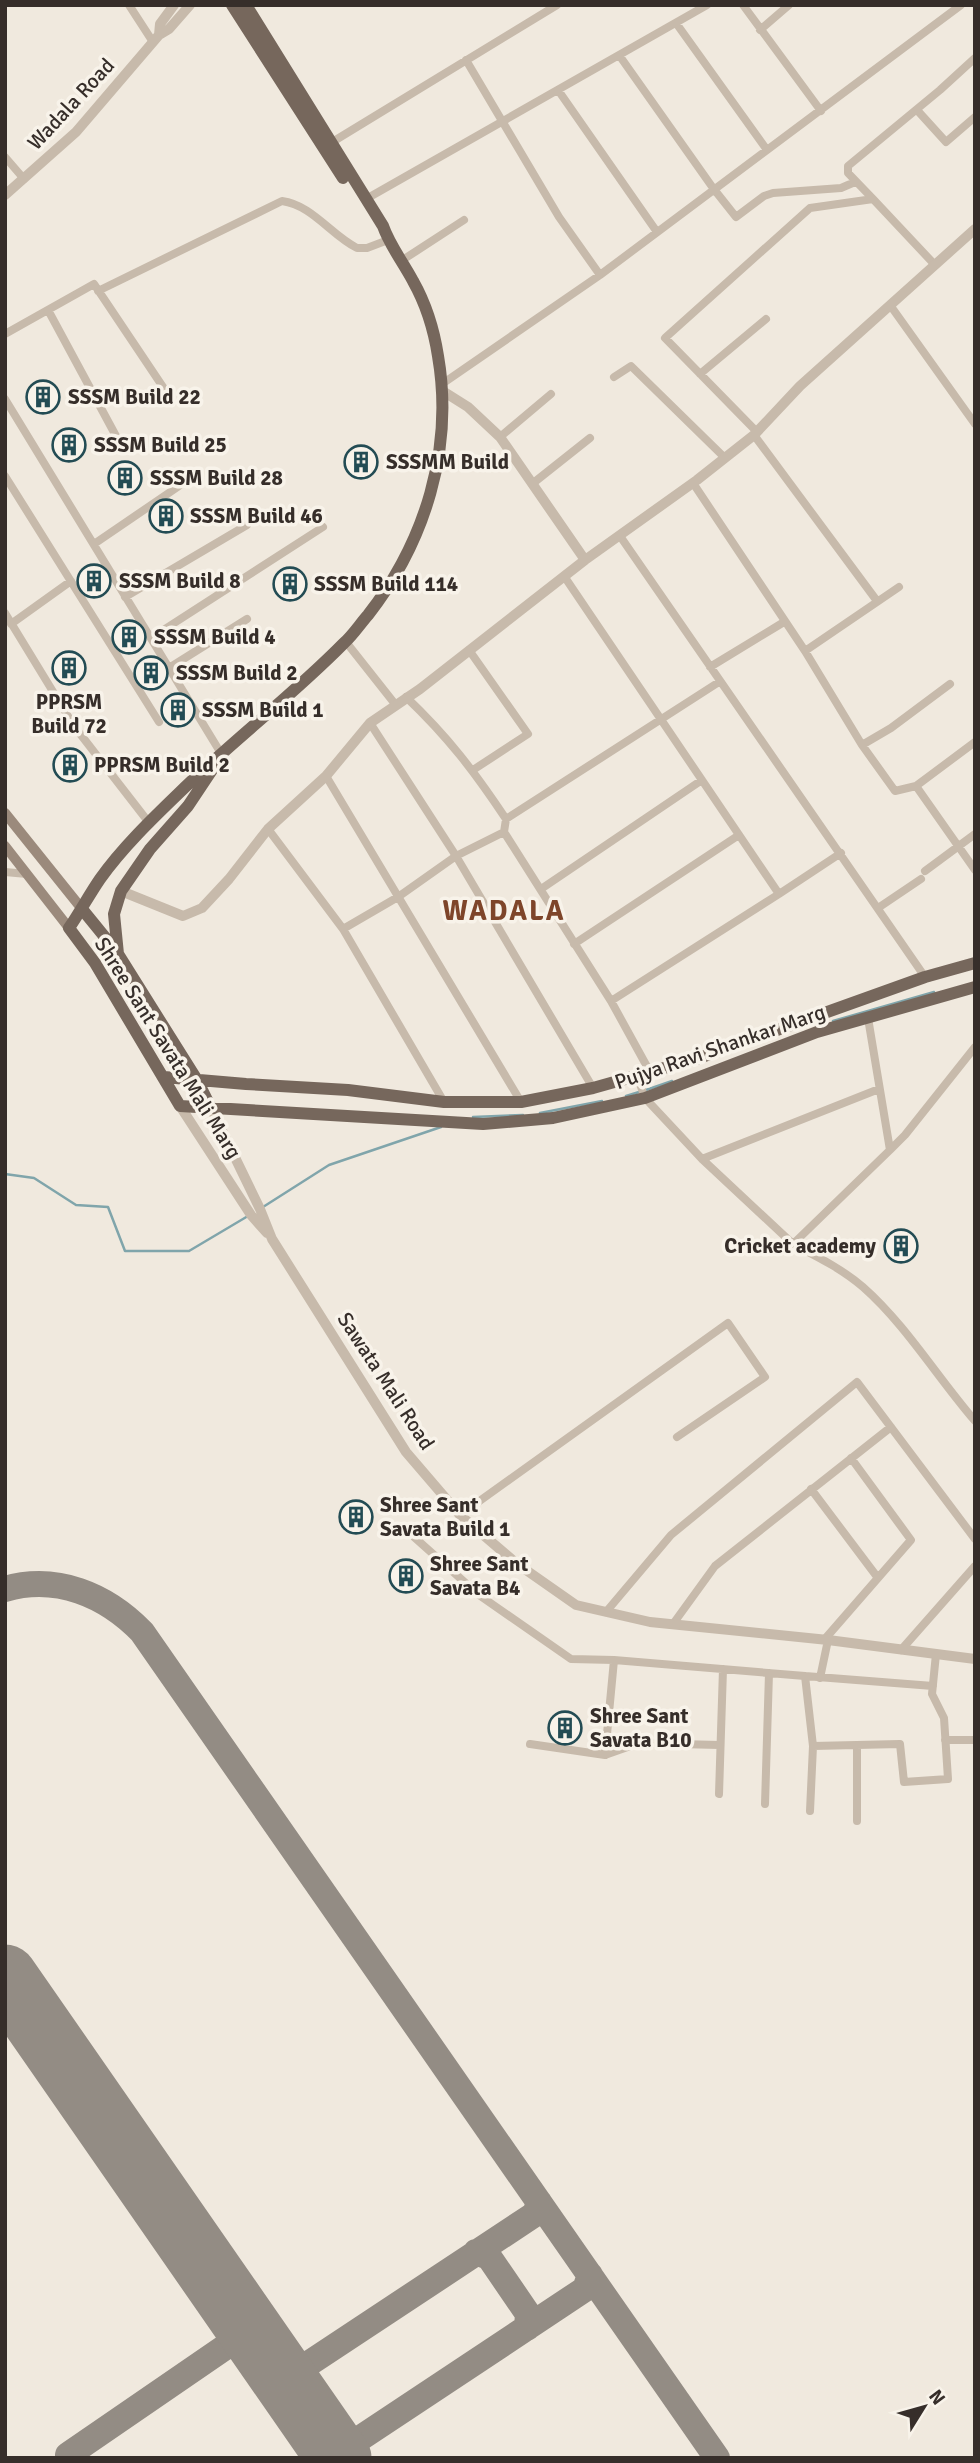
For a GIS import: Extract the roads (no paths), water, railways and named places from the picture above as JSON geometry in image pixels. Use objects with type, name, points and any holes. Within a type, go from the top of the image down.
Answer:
[{"type":"main road","name":"Shree Sant Savata Mali Marg","points":[[180,1106],[95,963],[69,928],[101,878],[150,824],[180,792],[346,642],[394,580],[411,548],[425,512],[438,462],[442,387],[436,345],[425,305],[388,240],[383,226],[232,5]]},
{"type":"main road","name":"Shree Sant Savata Mali Marg","points":[[246,5],[377,230],[388,240]]},
{"type":"main road","name":"Shree Sant Savata Mali Marg","points":[[211,1108],[197,1080],[118,954],[114,914],[121,891],[150,849],[188,806],[222,756]]},
{"type":"main road","points":[[5,813],[118,954]]},
{"type":"main road","points":[[5,846],[69,928]]},
{"type":"main road","points":[[164,1077],[348,1090],[444,1102],[522,1102],[593,1088],[696,1059],[925,976],[975,964]]},
{"type":"main road","name":"Pujya Ravi Shankar Marg","points":[[180,1106],[483,1124],[553,1118],[645,1098],[806,1036],[975,987]]},
{"type":"street","points":[[129,5],[156,38]]},
{"type":"street","name":"Wadala Road","points":[[156,38],[160,24],[174,5]]},
{"type":"street","name":"Wadala Road","points":[[5,195],[76,132],[156,38],[169,29],[190,5]]},
{"type":"street","points":[[328,145],[557,5]]},
{"type":"street","points":[[366,199],[706,5]]},
{"type":"street","points":[[743,5],[821,111]]},
{"type":"street","points":[[760,30],[789,5]]},
{"type":"street","points":[[585,560],[500,437],[442,387],[600,275],[961,5]]},
{"type":"street","points":[[676,23],[767,150]]},
{"type":"street","points":[[620,55],[736,217],[764,196],[773,193],[841,188],[855,182]]},
{"type":"street","points":[[935,265],[855,182],[848,173],[848,166],[975,58]]},
{"type":"street","points":[[467,60],[559,217],[600,275]]},
{"type":"street","points":[[558,90],[657,232]]},
{"type":"street","points":[[916,110],[946,142],[975,117]]},
{"type":"street","points":[[7,161],[24,179]]},
{"type":"street","points":[[873,199],[810,208],[665,338],[755,433],[877,601]]},
{"type":"street","points":[[98,291],[282,201],[289,202],[317,218],[356,248],[367,248],[388,240]]},
{"type":"street","points":[[401,261],[464,220]]},
{"type":"street","points":[[121,891],[183,916],[202,908],[229,879],[268,829],[326,776],[370,723],[585,560],[693,483],[755,433],[800,386],[975,229]]},
{"type":"street","points":[[5,334],[94,284],[167,393]]},
{"type":"street","points":[[890,305],[975,424]]},
{"type":"street","points":[[48,310],[123,449]]},
{"type":"street","points":[[701,374],[766,318]]},
{"type":"street","points":[[614,377],[631,366],[725,457]]},
{"type":"street","points":[[500,437],[551,394]]},
{"type":"street","points":[[5,399],[222,756]]},
{"type":"street","points":[[532,484],[590,438]]},
{"type":"street","points":[[5,477],[159,722]]},
{"type":"street","points":[[693,483],[805,651],[862,745],[895,791],[916,786],[975,742]]},
{"type":"street","points":[[94,544],[179,486]]},
{"type":"street","points":[[125,597],[247,525]]},
{"type":"street","points":[[151,638],[323,527]]},
{"type":"street","points":[[620,536],[925,976]]},
{"type":"street","points":[[564,576],[779,894]]},
{"type":"street","points":[[11,624],[71,582]]},
{"type":"street","points":[[805,651],[899,587]]},
{"type":"street","points":[[5,613],[74,726],[150,824]]},
{"type":"street","points":[[169,668],[247,619]]},
{"type":"street","points":[[710,667],[784,622]]},
{"type":"street","points":[[346,642],[395,704]]},
{"type":"street","points":[[469,650],[528,734],[473,770]]},
{"type":"street","points":[[506,820],[719,682]]},
{"type":"street","points":[[862,745],[891,728],[950,684]]},
{"type":"street","points":[[406,697],[450,740],[506,820],[504,832],[611,1001],[644,1074],[645,1098],[702,1159],[793,1244],[840,1269],[864,1288],[975,1420]]},
{"type":"street","points":[[370,723],[456,856],[593,1088]]},
{"type":"street","points":[[326,776],[522,1102]]},
{"type":"street","points":[[541,889],[702,780]]},
{"type":"street","points":[[916,786],[975,870]]},
{"type":"street","points":[[268,829],[343,929],[444,1102]]},
{"type":"street","points":[[343,929],[398,897],[456,856],[504,832]]},
{"type":"street","points":[[925,871],[975,834]]},
{"type":"street","points":[[574,944],[738,835]]},
{"type":"street","points":[[611,1001],[841,853]]},
{"type":"street","points":[[5,872],[27,874]]},
{"type":"street","points":[[878,908],[920,879]]},
{"type":"street","points":[[868,1018],[890,1150]]},
{"type":"street","points":[[793,1244],[905,1135],[975,1047]]},
{"type":"street","points":[[702,1159],[879,1089]]},
{"type":"street","name":"Shree Sant Savata Mali Marg","points":[[180,1106],[251,1215],[272,1239]]},
{"type":"street","name":"Sawata Mali Road","points":[[211,1108],[261,1209],[272,1239],[406,1452],[460,1515],[516,1563],[576,1605],[649,1622],[975,1659]]},
{"type":"street","points":[[460,1515],[728,1323],[765,1377],[677,1437]]},
{"type":"street","points":[[606,1612],[671,1535],[857,1382],[975,1539]]},
{"type":"street","points":[[673,1624],[716,1566],[891,1427]]},
{"type":"street","points":[[820,1678],[826,1640],[911,1540],[851,1458]]},
{"type":"street","points":[[811,1489],[878,1578]]},
{"type":"street","points":[[414,1537],[479,1595],[571,1658],[933,1686]]},
{"type":"street","points":[[901,1650],[975,1566]]},
{"type":"street","points":[[813,1746],[900,1744],[904,1782],[948,1779],[944,1718],[932,1694],[936,1654]]},
{"type":"street","points":[[605,1755],[614,1660]]},
{"type":"street","points":[[719,1794],[723,1669]]},
{"type":"street","points":[[765,1804],[769,1673]]},
{"type":"street","points":[[805,1676],[813,1746],[810,1811]]},
{"type":"street","points":[[945,1740],[975,1740]]},
{"type":"street","points":[[530,1744],[605,1755],[639,1743],[719,1745]]},
{"type":"street","points":[[857,1746],[857,1821]]},
{"type":"waterway","points":[[833,1021],[934,992]]},
{"type":"waterway","points":[[646,1090],[672,1081]]},
{"type":"waterway","points":[[626,1096],[639,1092]]},
{"type":"waterway","points":[[540,1113],[602,1101]]},
{"type":"waterway","points":[[473,1117],[523,1115]]},
{"type":"waterway","points":[[263,1207],[329,1165],[441,1127]]},
{"type":"waterway","points":[[5,1174],[34,1178],[76,1205],[108,1207],[125,1251],[189,1251],[248,1216]]},
{"type":"place","name":"SSSM Build 22","points":[[43,397]]},
{"type":"place","name":"SSSM Build 25","points":[[69,445]]},
{"type":"place","name":"SSSMM Build","points":[[361,462]]},
{"type":"place","name":"SSSM Build 28","points":[[125,478]]},
{"type":"place","name":"SSSM Build 46","points":[[166,516]]},
{"type":"place","name":"SSSM Build 8","points":[[94,581]]},
{"type":"place","name":"SSSM Build 114","points":[[290,584]]},
{"type":"place","name":"SSSM Build 4","points":[[129,637]]},
{"type":"place","name":"PPRSM Build 72","points":[[69,668]]},
{"type":"place","name":"SSSM Build 2","points":[[151,673]]},
{"type":"place","name":"SSSM Build 1","points":[[178,710]]},
{"type":"place","name":"PPRSM Build 2","points":[[70,765]]},
{"type":"place","name":"Cricket academy","points":[[901,1246]]},
{"type":"place","name":"Shree Sant Savata Build 1","points":[[356,1517]]},
{"type":"place","name":"Shree Sant Savata B4","points":[[406,1576]]},
{"type":"place","name":"Shree Sant Savata B10","points":[[565,1728]]},
{"type":"district","name":"WADALA","points":[[504,911]]}]
